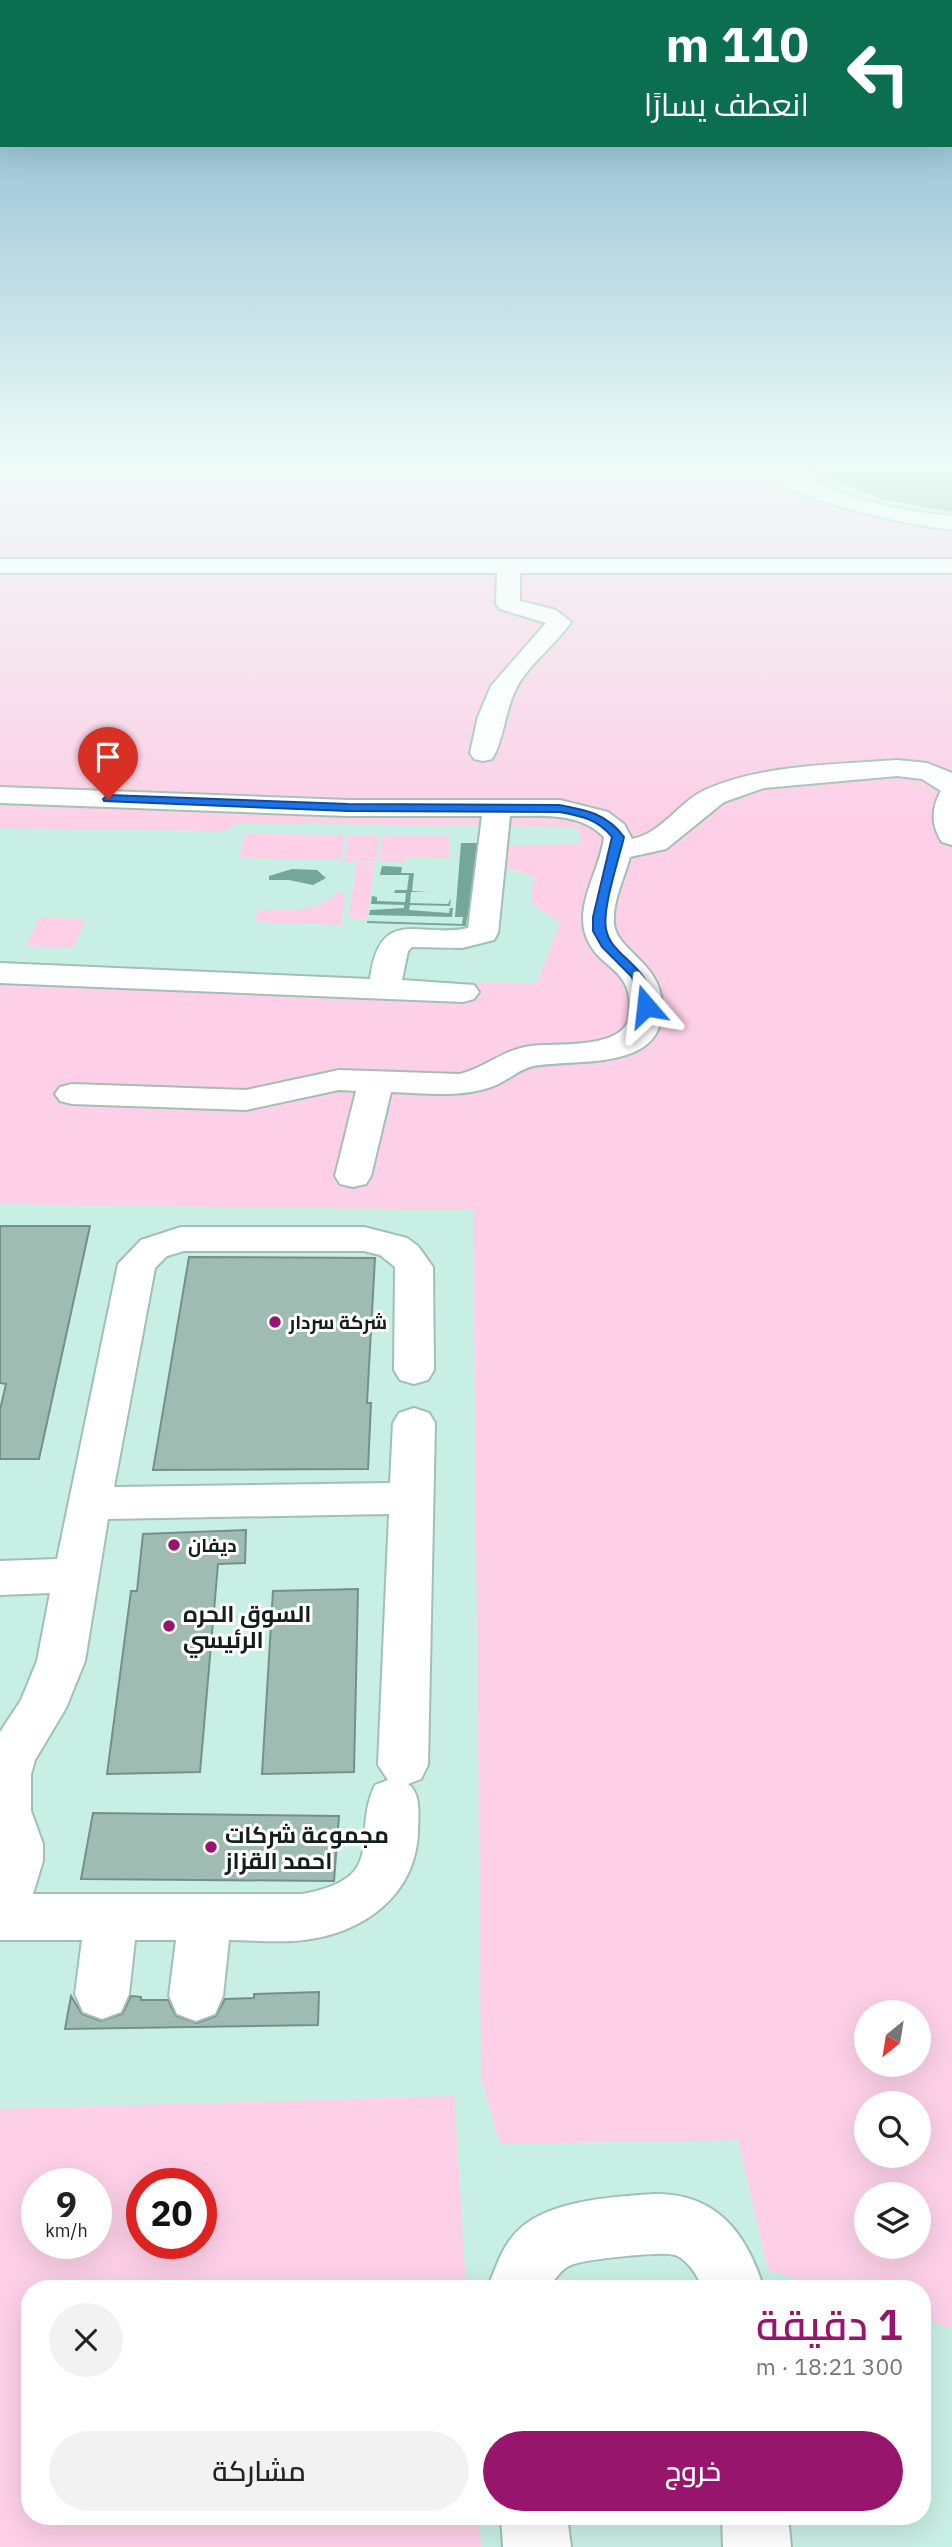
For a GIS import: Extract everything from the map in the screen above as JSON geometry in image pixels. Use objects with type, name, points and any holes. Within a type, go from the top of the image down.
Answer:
[{"type":"lane","points":[[483,753],[491,716],[504,686],[559,622],[549,615],[520,610],[508,604],[509,583]]},
{"type":"lane","points":[[617,851],[656,843],[714,796],[760,780],[897,768],[927,771],[939,776],[952,788]]},
{"type":"lane","points":[[0,794],[335,807],[559,808],[587,814],[608,824],[618,837],[617,851],[598,924],[606,944],[629,965],[643,985],[646,1006],[644,1024],[635,1037],[617,1047],[594,1053],[528,1056],[471,1082],[449,1084],[322,1082],[246,1100],[72,1094]]},
{"type":"lane","points":[[952,795],[946,814],[952,836]]},
{"type":"lane","points":[[385,989],[393,948],[398,942],[410,939],[470,939],[483,933],[497,808]]},
{"type":"lane","points":[[0,973],[463,992]]},
{"type":"lane","points":[[353,1176],[376,1081]]},
{"type":"lane","points":[[414,1370],[416,1280],[414,1267],[408,1256],[397,1247],[364,1239],[195,1238],[167,1243],[144,1255],[133,1273],[61,1661],[42,1708],[12,1755],[6,1774],[6,1811],[17,1844],[17,1861],[0,1915],[302,1917],[325,1914],[346,1906],[365,1894],[379,1878],[388,1860],[398,1783],[413,1498],[414,1423]]},
{"type":"lane","points":[[89,1503],[413,1498]]},
{"type":"lane","points":[[0,1577],[76,1575]]},
{"type":"lane","points":[[102,1994],[111,1917]]},
{"type":"lane","points":[[196,1996],[205,1917]]},
{"type":"lane","points":[[521,2280],[536,2254],[552,2240],[573,2232],[674,2225],[708,2241],[725,2264],[730,2280]]},
{"type":"lane","points":[[535,2525],[537,2547]]},
{"type":"lane","points":[[756,2525],[757,2547]]},
{"type":"shaded area","points":[[0,583],[952,583],[952,2547],[0,2547]]},
{"type":"shaded area","points":[[0,583],[952,583],[952,2329],[931,2322],[931,2280],[800,2280],[768,2270],[738,2140],[500,2144],[481,2078],[473,1210],[0,1204],[0,979],[537,983],[560,923],[531,903],[533,877],[503,866],[501,845],[582,844],[577,827],[237,823],[225,831],[0,828],[0,808],[10,799],[0,797]]},
{"type":"shaded area","points":[[245,834],[345,835],[341,860],[239,858]]},
{"type":"shaded area","points":[[382,835],[450,836],[449,858],[405,857],[405,861],[379,861]]},
{"type":"shaded area","points":[[348,836],[379,836],[376,861],[344,861]]},
{"type":"shaded area","points":[[461,843],[481,843],[475,917],[467,917],[466,926],[367,923],[462,924],[463,917],[455,917]]},
{"type":"shaded area","points":[[357,862],[375,863],[367,919],[348,918]]},
{"type":"shaded area","points":[[382,866],[402,867],[401,873],[414,873],[412,891],[427,892],[411,892],[410,903],[448,904],[451,898],[450,906],[410,905],[409,910],[449,913],[450,908],[453,908],[452,917],[369,915],[370,910],[404,908],[404,905],[371,904],[372,896],[377,897],[377,901],[405,902],[406,893],[394,893],[395,890],[407,890],[409,875],[380,875]]},
{"type":"shaded area","points":[[292,869],[317,870],[326,878],[313,885],[289,880],[269,880],[269,876]]},
{"type":"shaded area","points":[[339,892],[345,894],[341,925],[255,922],[258,909],[297,910],[320,905]]},
{"type":"shaded area","points":[[40,917],[86,919],[73,948],[26,946]]},
{"type":"shaded area","points":[[454,2096],[465,2280],[21,2280],[21,2525],[480,2525],[481,2547],[0,2547],[0,2109]]},
{"type":"building","points":[[0,1226],[90,1226],[39,1459],[0,1459],[0,1410],[6,1384],[0,1383]]},
{"type":"building","points":[[189,1257],[375,1258],[367,1403],[371,1403],[368,1469],[153,1470]]},
{"type":"building","points":[[246,1530],[245,1563],[218,1564],[200,1772],[107,1774],[131,1591],[137,1591],[143,1534]]},
{"type":"building","points":[[358,1589],[354,1772],[262,1774],[273,1591]]},
{"type":"building","name":"مجموعة شركات احمد القزاز","points":[[93,1813],[339,1816],[334,1881],[81,1879]]},
{"type":"building","points":[[319,1992],[318,2025],[65,2029],[71,1996],[82,2014],[101,2021],[122,2014],[131,1996],[141,1997],[141,2000],[168,2000],[176,2016],[197,2023],[216,2016],[225,1999],[254,1998],[254,1994]]},
{"type":"place","name":"شركة سردار","points":[[275,1322]]},
{"type":"place","name":"ديفان","points":[[174,1545]]},
{"type":"place","name":"السوق الحره الرئيسي","points":[[169,1626]]},
{"type":"place","name":"مجموعة شركات احمد القزاز","points":[[211,1847]]},
{"type":"route","points":[[108,799],[348,808],[559,808],[598,818],[608,824],[618,837],[599,917],[599,931],[606,944],[638,975],[646,996],[646,1006]]}]
